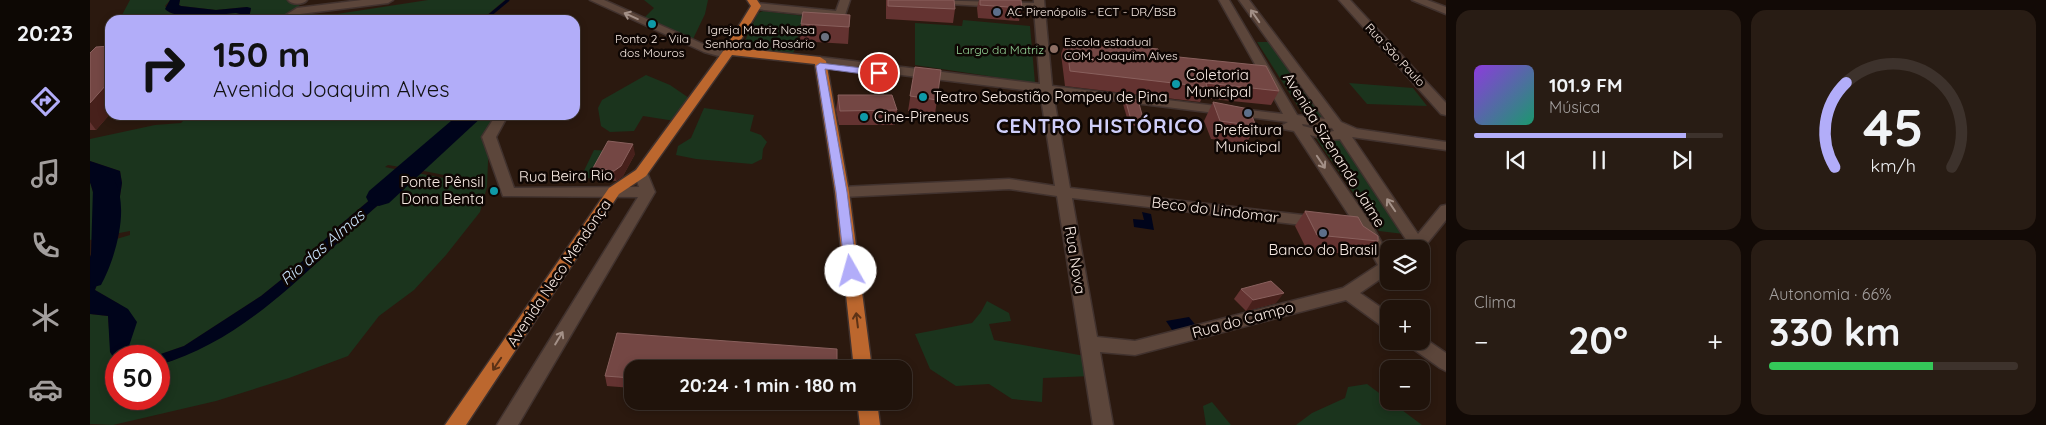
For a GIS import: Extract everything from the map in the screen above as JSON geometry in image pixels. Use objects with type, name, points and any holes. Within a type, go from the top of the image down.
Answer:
[{"type":"main road","points":[[641,173],[728,53],[754,3]]},
{"type":"main road","points":[[728,53],[820,63],[842,192],[862,360]]},
{"type":"main road","name":"Avenida Neco Mendonça","points":[[455,425],[614,191],[641,173]]},
{"type":"main road","points":[[868,410],[870,425]]},
{"type":"street","points":[[293,0],[302,0],[297,11]]},
{"type":"street","points":[[291,15],[297,11],[388,0]]},
{"type":"street","points":[[754,3],[840,15],[845,0]]},
{"type":"street","points":[[931,0],[1039,3]]},
{"type":"street","name":"Avenida Sizenando Jaime","points":[[1224,0],[1295,124],[1365,227],[1380,252]]},
{"type":"street","name":"Avenida Sizenando Jaime","points":[[1244,0],[1335,124]]},
{"type":"street","name":"Rua São Paulo","points":[[1344,0],[1446,111]]},
{"type":"street","points":[[1417,0],[1446,11]]},
{"type":"street","points":[[602,1],[708,50],[728,53]]},
{"type":"street","name":"Rua Nova","points":[[1039,3],[1046,92],[1065,192],[1104,425]]},
{"type":"street","points":[[1247,40],[1273,41]]},
{"type":"street","points":[[820,63],[1295,124],[1335,124],[1349,134]]},
{"type":"street","name":"Rua Beira Rio","points":[[499,120],[489,138],[508,193],[648,192]]},
{"type":"street","points":[[1295,124],[1328,136],[1349,134],[1446,146]]},
{"type":"street","name":"Avenida Sizenando Jaime","points":[[1349,134],[1412,240]]},
{"type":"street","points":[[641,173],[648,192]]},
{"type":"street","name":"Beco do Lindomar","points":[[842,192],[1009,184],[1365,227]]},
{"type":"street","name":"Avenida Neco Mendonça","points":[[507,425],[648,192]]},
{"type":"street","points":[[1422,240],[1446,210]]},
{"type":"street","name":"Rua do Campo","points":[[1089,344],[1135,348],[1348,293],[1380,271]]},
{"type":"street","points":[[1348,293],[1380,316]]},
{"type":"street","points":[[1428,350],[1446,363]]},
{"type":"green space","points":[[130,0],[170,0],[165,6],[170,13],[198,15],[122,15]]},
{"type":"green space","points":[[180,0],[302,0],[298,8],[291,15],[249,15],[251,10],[247,7],[216,10],[179,5]]},
{"type":"green space","points":[[428,0],[505,0],[487,15],[330,15]]},
{"type":"green space","points":[[644,0],[708,0],[705,14],[693,39],[644,18],[654,8]]},
{"type":"green space","points":[[763,11],[804,16],[793,54],[749,48],[744,43],[758,13]]},
{"type":"green space","points":[[236,13],[240,15],[198,15]]},
{"type":"green space","name":"Largo da Matriz","points":[[963,20],[1030,26],[1035,83],[915,65],[915,23],[962,26]]},
{"type":"green space","points":[[1257,42],[1270,42],[1324,118],[1304,116]]},
{"type":"green space","points":[[646,75],[670,85],[689,98],[675,121],[643,116],[634,131],[610,132],[601,126],[598,108],[602,100]]},
{"type":"green space","points":[[1349,83],[1413,88],[1427,106],[1367,104]]},
{"type":"green space","points":[[704,108],[754,115],[750,131],[761,135],[767,142],[763,149],[762,159],[752,164],[696,159],[676,155],[678,146],[691,138]]},
{"type":"green space","points":[[184,120],[457,120],[427,145],[406,168],[388,165],[385,167],[404,171],[340,225],[292,271],[261,296],[184,346],[170,351],[170,345],[129,345],[130,340],[119,304],[95,290],[113,240],[130,235],[130,231],[114,234],[122,183],[120,171],[90,161],[90,139],[155,125],[181,123]]},
{"type":"green space","points":[[474,120],[499,120],[489,137],[487,187],[480,212],[446,255],[414,290],[379,316],[348,356],[289,378],[216,401],[113,425],[90,424],[90,314],[108,316],[110,345],[105,345],[105,410],[170,410],[170,361],[190,353],[218,338],[271,302],[417,173],[476,184],[454,177],[419,170]]},
{"type":"green space","points":[[1316,138],[1341,140],[1404,234],[1379,231]]},
{"type":"green space","points":[[594,150],[610,151],[595,179],[581,177]]},
{"type":"green space","points":[[90,182],[96,202],[93,233],[95,239],[90,240]]},
{"type":"green space","points":[[987,301],[1009,313],[1011,321],[989,324],[994,340],[1085,356],[1092,376],[1043,378],[1042,402],[1012,399],[989,384],[956,386],[930,369],[915,334],[972,323]]},
{"type":"green space","points":[[1367,384],[1380,394],[1380,410],[1402,410],[1422,425],[1296,425],[1312,413],[1345,398],[1348,387]]},
{"type":"green space","points":[[1212,402],[1231,425],[1206,425],[1203,406]]},
{"type":"water","points":[[170,0],[180,0],[179,5],[181,6],[216,10],[251,8],[250,15],[236,13],[178,15],[170,13],[165,9]]},
{"type":"water","points":[[457,120],[474,120],[419,170],[406,168],[427,145]]},
{"type":"water","points":[[90,161],[120,171],[122,183],[114,235],[95,239],[93,233],[96,202],[90,182]]},
{"type":"water","points":[[404,171],[417,173],[373,210],[271,303],[218,340],[190,354],[170,361],[170,351],[184,346],[261,296],[292,271],[340,225]]},
{"type":"water","points":[[1142,212],[1151,214],[1154,230],[1134,227],[1133,219],[1144,220]]},
{"type":"water","points":[[113,240],[95,290],[128,309],[137,322],[129,345],[110,345],[108,316],[90,314],[90,257],[95,244]]},
{"type":"water","points":[[1189,317],[1198,328],[1174,333],[1166,321]]},
{"type":"building","points":[[888,0],[954,0],[955,9],[888,6]]},
{"type":"building","points":[[980,0],[1021,0],[1022,8],[980,5]]},
{"type":"building","points":[[803,12],[850,15],[849,27],[801,24]]},
{"type":"building","points":[[1066,40],[1158,49],[1159,55],[1266,66],[1279,91],[1206,83],[1207,87],[1070,71]]},
{"type":"building","points":[[105,46],[105,86],[90,103],[90,53],[96,47]]},
{"type":"building","points":[[915,67],[941,70],[937,100],[910,96]]},
{"type":"building","points":[[838,95],[892,95],[897,110],[840,111]]},
{"type":"building","points":[[1125,98],[1138,100],[1144,122],[1131,120]]},
{"type":"building","points":[[1213,102],[1249,109],[1256,126],[1220,121]]},
{"type":"building","points":[[608,141],[633,144],[621,166],[614,171],[593,168]]},
{"type":"building","points":[[1305,211],[1358,217],[1363,226],[1378,236],[1378,241],[1317,235]]},
{"type":"building","points":[[1271,281],[1284,293],[1253,300],[1241,289]]},
{"type":"building","points":[[617,333],[837,349],[837,360],[624,360],[624,377],[605,376]]},
{"type":"waterway","points":[[490,15],[508,0]]},
{"type":"waterway","name":"Rio das Almas","points":[[379,197],[466,120]]},
{"type":"waterway","name":"Rio das Almas","points":[[90,170],[96,173],[104,182],[106,188],[106,234],[90,277]]},
{"type":"place","name":"AC Pirenópolis - ECT - DR/BSB","points":[[997,12]]},
{"type":"place","name":"Ponto 2 - Vila dos Mouros","points":[[652,24]]},
{"type":"place","name":"Igreja Matriz Nossa Senhora do Rosário","points":[[825,37]]},
{"type":"place","name":"Escola estadual COM. Joaquim Alves","points":[[1054,49]]},
{"type":"place","name":"Coletoria Municipal","points":[[1176,84]]},
{"type":"place","name":"Teatro Sebastião Pompeu de Pina","points":[[923,97]]},
{"type":"place","name":"Prefeitura Municipal","points":[[1248,113]]},
{"type":"place","name":"Cine-Pireneus","points":[[864,117]]},
{"type":"place","name":"Ponte Pênsil Dona Benta","points":[[494,191]]},
{"type":"place","name":"Banco do Brasil","points":[[1323,233]]},
{"type":"district","name":"CENTRO HISTÓRICO","points":[[1100,126]]},
{"type":"route","points":[[851,271],[842,192],[820,66],[879,73]]}]
